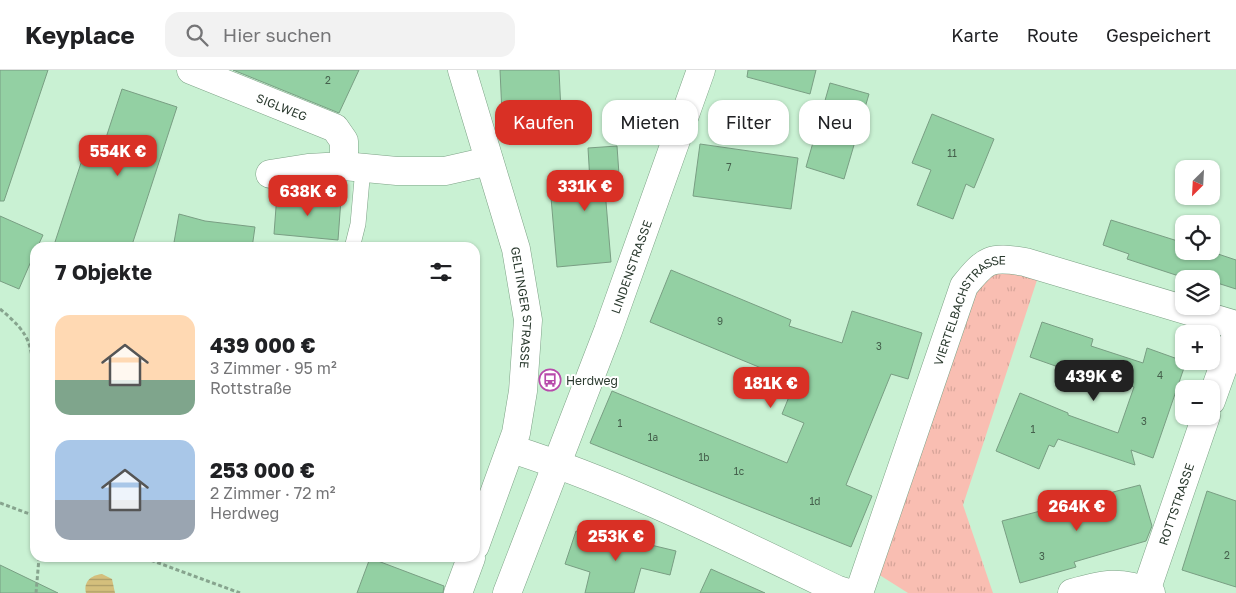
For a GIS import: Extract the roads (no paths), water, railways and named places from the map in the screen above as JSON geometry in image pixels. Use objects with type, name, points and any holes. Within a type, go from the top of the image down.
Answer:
[{"type":"street","name":"SIGLWEG","points":[[191,70],[335,128],[344,141],[353,167]]},
{"type":"street","name":"GELTINGER STRASSE","points":[[462,70],[516,249],[528,320],[523,391],[512,449],[480,533]]},
{"type":"street","name":"LINDENSTRASSE","points":[[556,463],[611,322],[702,70]]},
{"type":"street","points":[[270,174],[308,168],[353,167],[397,171],[445,171],[489,161]]},
{"type":"street","name":"VIERTELBACHSTRASSE","points":[[845,592],[964,286],[982,264],[1004,258],[1025,262],[1236,325]]},
{"type":"street","points":[[1219,380],[1236,337]]},
{"type":"street","name":"ROTTSTRASSE","points":[[1149,592],[1203,425]]},
{"type":"street","points":[[512,449],[556,463],[686,517],[845,592]]},
{"type":"street","points":[[508,593],[556,463]]},
{"type":"street","points":[[458,593],[470,562]]},
{"type":"street","points":[[1072,593],[1105,584],[1125,585],[1149,592]]},
{"type":"lane","points":[[353,167],[358,224],[354,242]]},
{"type":"place","name":"Herdweg","points":[[550,380]]}]
